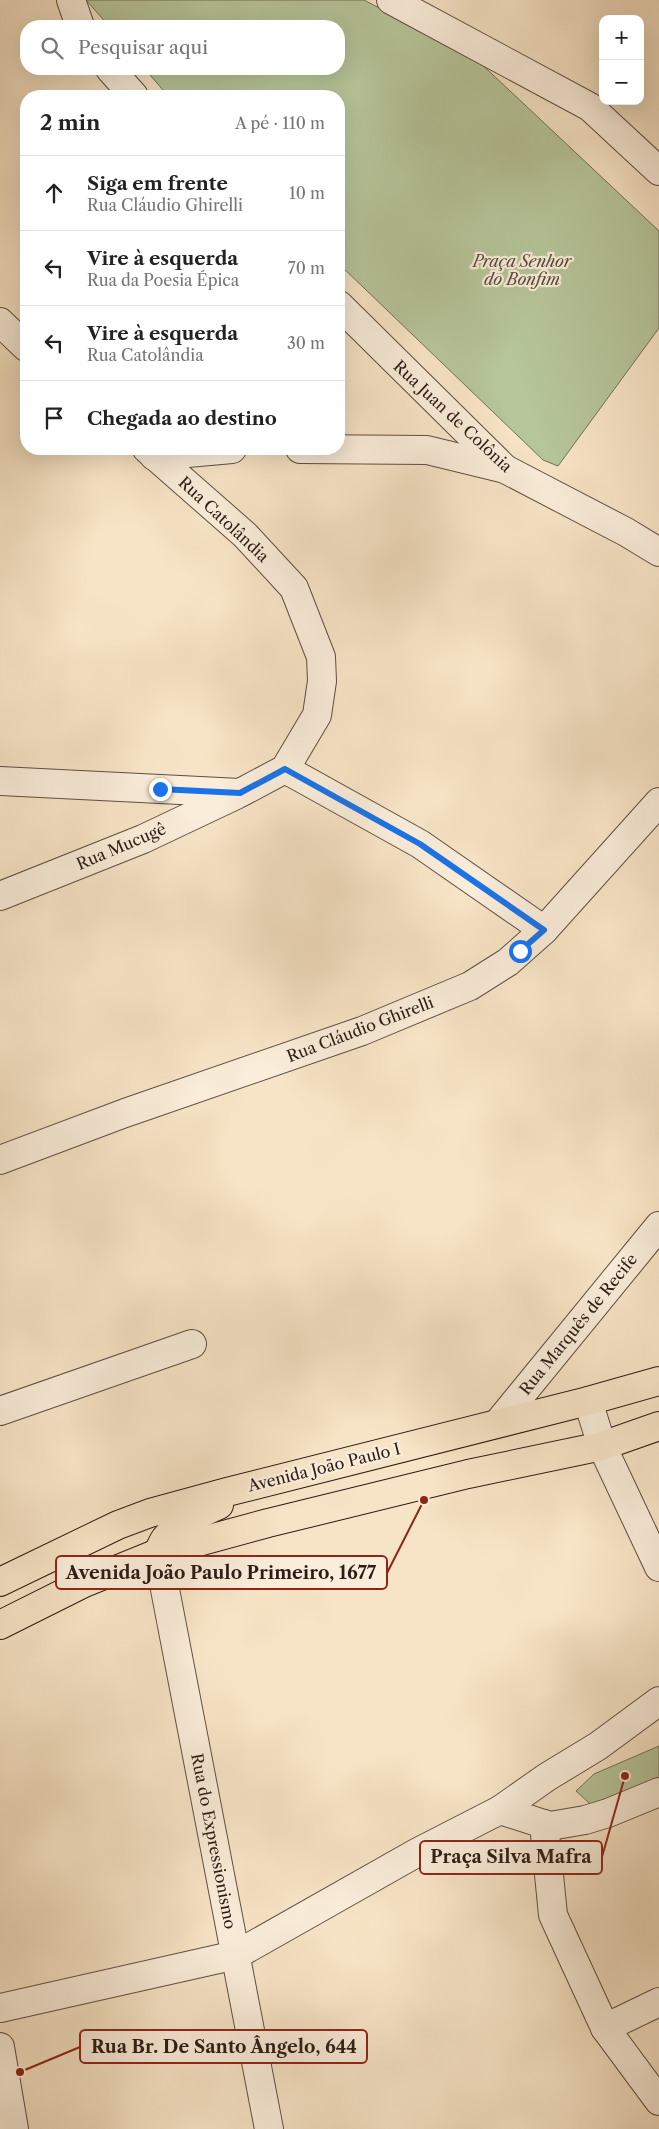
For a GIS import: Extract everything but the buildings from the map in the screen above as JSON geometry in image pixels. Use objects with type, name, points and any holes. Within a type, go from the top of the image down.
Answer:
[{"type":"main road","name":"Avenida João Paulo I","points":[[0,1582],[118,1525],[150,1513],[299,1473],[588,1401],[659,1381]]},
{"type":"main road","points":[[0,1625],[84,1583],[158,1553],[268,1523],[459,1476],[602,1446],[659,1426]]},
{"type":"main road","points":[[158,1553],[165,1539],[202,1512],[250,1491],[299,1473]]},
{"type":"street","points":[[70,0],[78,20]]},
{"type":"street","points":[[391,0],[590,107],[659,171]]},
{"type":"street","points":[[115,75],[129,90]]},
{"type":"street","name":"Rua Juan de Colônia","points":[[345,311],[505,469],[626,532],[659,552]]},
{"type":"street","points":[[0,322],[20,341]]},
{"type":"street","points":[[345,449],[427,450],[505,469]]},
{"type":"street","name":"Rua Catolândia","points":[[153,455],[245,534],[294,588],[321,658],[322,681],[317,715],[285,769]]},
{"type":"street","points":[[0,781],[240,793],[285,769],[420,844],[544,930]]},
{"type":"street","name":"Rua Mucugê","points":[[0,896],[142,838],[240,793]]},
{"type":"street","name":"Rua Cláudio Ghirelli","points":[[0,1160],[125,1113],[362,1031],[470,986],[508,962],[544,930],[659,802]]},
{"type":"street","name":"Rua Marquês de Recife","points":[[498,1423],[659,1226]]},
{"type":"street","points":[[0,1410],[192,1344]]},
{"type":"street","points":[[588,1401],[602,1446],[659,1567]]},
{"type":"street","name":"Rua do Expressionismo","points":[[158,1553],[269,2129]]},
{"type":"street","points":[[0,2008],[236,1955],[410,1856],[500,1810],[547,1777],[598,1746],[659,1701]]},
{"type":"street","points":[[500,1810],[550,1826],[585,1820],[608,1813],[659,1792]]},
{"type":"street","points":[[544,1824],[553,1915],[605,2028],[659,2101]]},
{"type":"street","points":[[605,2028],[659,2002]]},
{"type":"street","points":[[0,2047],[14,2129]]},
{"type":"green space","name":"Praça Senhor do Bonfim","points":[[86,0],[364,0],[475,58],[659,231],[659,328],[558,466],[543,460],[345,270],[345,90],[163,90],[150,75],[345,75],[345,20],[104,20]]},
{"type":"green space","points":[[659,1746],[659,1778],[597,1810],[576,1791],[594,1774]]},
{"type":"place","name":"Avenida João Paulo Primeiro, 1677","points":[[424,1500]]},
{"type":"place","name":"Praça Silva Mafra","points":[[625,1776]]},
{"type":"place","name":"Rua Br. De Santo Ângelo, 644","points":[[20,2072]]},
{"type":"route","points":[[160,789],[240,793],[285,769],[420,844],[544,930],[520,951]]}]
